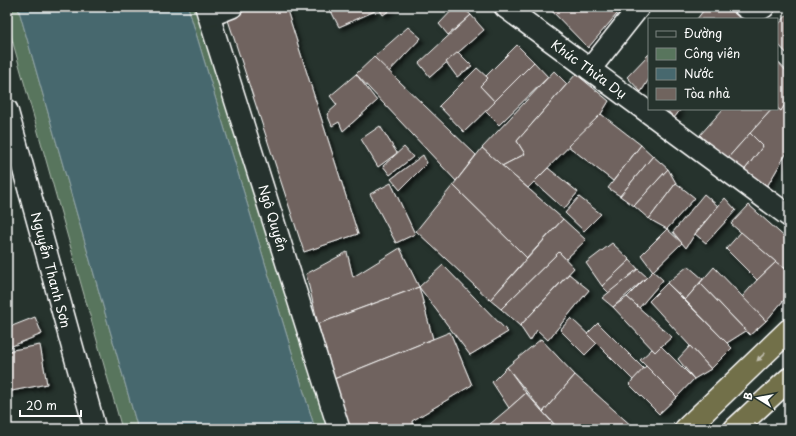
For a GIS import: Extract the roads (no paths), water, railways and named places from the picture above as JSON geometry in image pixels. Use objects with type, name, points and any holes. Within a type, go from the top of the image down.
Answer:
[{"type":"highway","points":[[686,429],[789,330]]},
{"type":"highway","points":[[735,429],[789,379]]},
{"type":"street","points":[[208,12],[232,7]]},
{"type":"street","name":"Khúc Thừa Dụ","points":[[505,7],[789,216]]},
{"type":"street","points":[[590,70],[639,7]]},
{"type":"street","points":[[745,7],[750,11],[758,10],[764,7]]},
{"type":"street","name":"Ngô Quyền","points":[[208,12],[339,429]]},
{"type":"street","name":"Nguyễn Thanh Sơn","points":[[7,110],[95,429]]},
{"type":"water","points":[[18,7],[188,7],[315,429],[138,429]]}]
